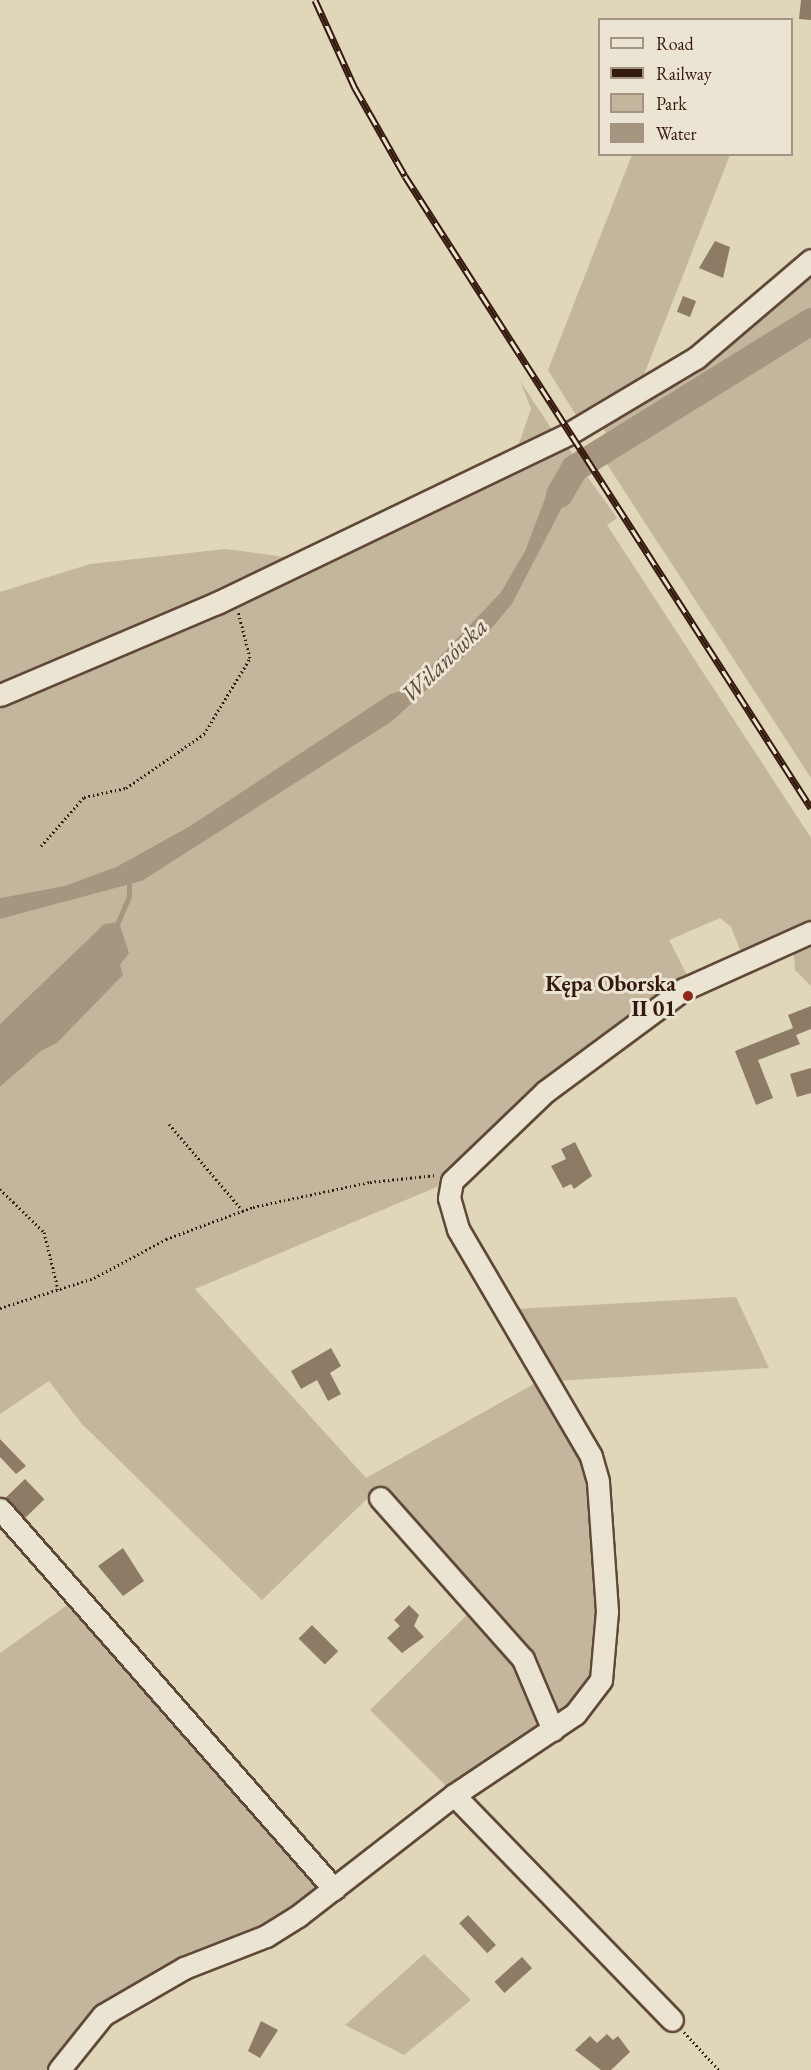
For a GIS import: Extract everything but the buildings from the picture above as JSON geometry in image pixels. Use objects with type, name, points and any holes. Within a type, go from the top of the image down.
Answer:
[{"type":"street","points":[[0,695],[234,595],[533,452],[643,391],[696,358],[811,260]]},
{"type":"street","points":[[58,2070],[103,2015],[184,1968],[266,1936],[334,1889],[454,1795],[553,1730],[589,1697],[606,1665],[598,1481],[591,1456],[458,1229],[449,1198],[456,1173],[546,1091],[684,989],[811,932]]},
{"type":"street","points":[[380,1498],[523,1659],[553,1730]]},
{"type":"street","points":[[0,1509],[334,1889]]},
{"type":"street","points":[[454,1795],[672,2020]]},
{"type":"path","points":[[41,846],[84,797],[126,788],[204,734],[250,658],[234,595]]},
{"type":"path","points":[[169,1124],[243,1211]]},
{"type":"path","points":[[0,1308],[94,1278],[166,1239],[243,1211],[370,1182],[456,1173]]},
{"type":"path","points":[[0,1189],[44,1232],[58,1289]]},
{"type":"path","points":[[672,2020],[719,2070]]},
{"type":"green space","points":[[632,156],[730,156],[640,385],[579,420],[548,370]]},
{"type":"green space","points":[[811,269],[811,778],[597,449],[609,440],[603,427],[705,360]]},
{"type":"green space","points":[[520,381],[555,434],[516,452],[531,409]]},
{"type":"green space","points":[[565,443],[576,459],[550,485],[525,551],[501,592],[410,688],[390,694],[190,826],[116,867],[64,886],[0,898],[0,705],[301,577]]},
{"type":"green space","points":[[582,469],[617,518],[607,525],[811,838],[811,925],[741,952],[731,927],[720,918],[669,940],[689,979],[490,1132],[439,1186],[195,1289],[366,1478],[539,1381],[588,1470],[603,1538],[594,1671],[571,1709],[554,1720],[526,1656],[371,1495],[262,1600],[81,1423],[49,1381],[0,1414],[0,1087],[41,1051],[57,1043],[117,981],[104,924],[0,1024],[0,919],[142,881],[391,722],[480,642],[512,604]]},
{"type":"green space","points":[[226,549],[292,558],[0,686],[0,592],[90,564]]},
{"type":"green space","points":[[811,940],[811,986],[795,970],[793,946]]},
{"type":"green space","points":[[736,1297],[769,1368],[556,1381],[515,1309]]},
{"type":"green space","points":[[73,1601],[323,1888],[271,1925],[88,2020],[51,2070],[0,2070],[0,1653]]},
{"type":"green space","points":[[471,1611],[517,1663],[541,1729],[450,1790],[370,1710]]},
{"type":"green space","points":[[424,1954],[471,2000],[404,2055],[345,2025]]},
{"type":"water","points":[[576,459],[582,469],[512,604],[480,642],[391,722],[142,881],[0,919],[0,898],[64,886],[116,867],[190,826],[390,694],[410,688],[501,592],[525,551],[550,485]]},
{"type":"water","points":[[119,922],[129,953],[120,965],[123,975],[57,1043],[41,1051],[0,1087],[0,1024],[104,924]]},
{"type":"waterway","name":"Wilanówka","points":[[559,494],[574,468],[811,321]]},
{"type":"waterway","points":[[116,927],[129,897],[129,881]]},
{"type":"railway","points":[[315,0],[355,88],[405,176],[811,808]]},
{"type":"place","name":"Kępa Oborska II 01","points":[[688,996]]}]
